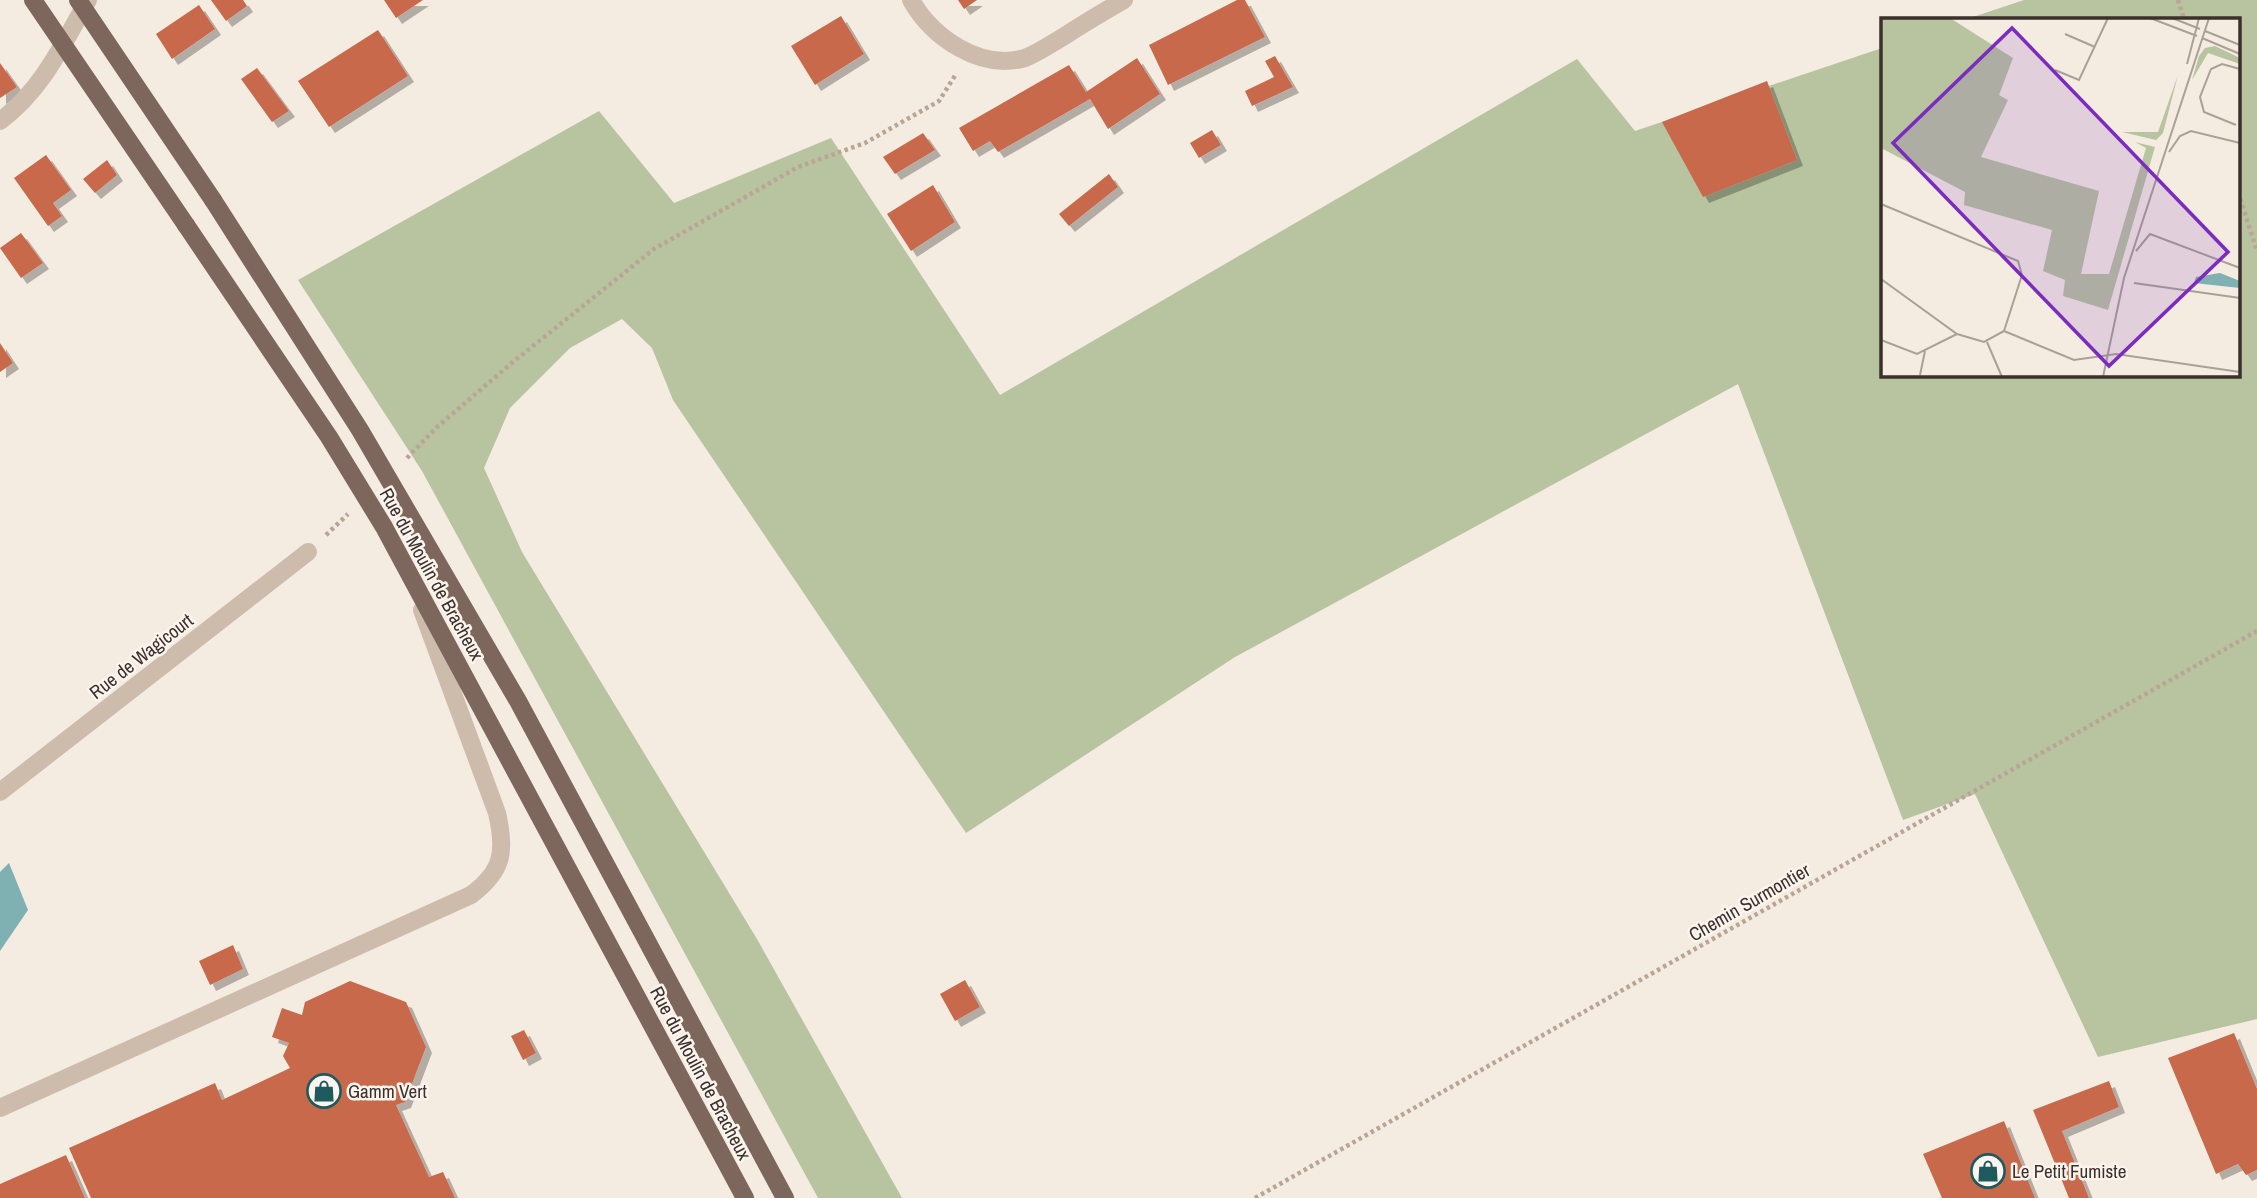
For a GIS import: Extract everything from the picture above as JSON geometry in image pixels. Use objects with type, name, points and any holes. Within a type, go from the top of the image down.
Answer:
[{"type":"main road","name":"Rue du Moulin de Bracheux","points":[[33,0],[323,427],[366,497],[745,1198]]},
{"type":"main road","name":"Rue du Moulin de Bracheux","points":[[78,0],[329,379],[389,477],[519,701],[785,1198]]},
{"type":"street","points":[[0,121],[38,85],[88,0]]},
{"type":"street","points":[[911,0],[939,36],[970,52],[998,60],[1035,54],[1124,0]]},
{"type":"street","name":"Rue de Wagicourt","points":[[0,792],[308,552]]},
{"type":"street","points":[[0,1108],[471,895],[494,874],[501,857],[500,828],[410,578]]},
{"type":"path","points":[[2178,0],[2184,18]]},
{"type":"path","points":[[389,477],[437,427],[503,370],[654,249],[799,167],[865,143],[939,101],[970,52]]},
{"type":"path","points":[[2240,198],[2257,251]]},
{"type":"path","points":[[308,552],[366,497]]},
{"type":"path","name":"Chemin Surmontier","points":[[1255,1198],[2257,631]]},
{"type":"green space","points":[[2024,0],[2257,0],[2257,1019],[2098,1057],[1975,794],[1903,820],[1738,384],[1235,657],[966,833],[673,400],[652,348],[622,319],[570,348],[510,408],[484,468],[522,552],[757,939],[902,1198],[818,1198],[422,471],[298,280],[599,111],[674,203],[831,138],[1000,395],[1577,59],[1635,131],[1881,48],[1881,376],[2240,376],[2240,18],[1970,18]]},
{"type":"water","points":[[9,863],[28,910],[0,951],[0,872]]},
{"type":"building","points":[[211,0],[243,0],[247,6],[226,21]]},
{"type":"building","points":[[384,0],[423,0],[396,18]]},
{"type":"building","points":[[958,0],[977,0],[964,9]]},
{"type":"building","points":[[1237,0],[1245,0],[1265,37],[1168,85],[1149,45]]},
{"type":"building","points":[[199,5],[215,29],[172,59],[156,34]]},
{"type":"building","points":[[841,16],[864,54],[815,85],[791,46]]},
{"type":"building","points":[[378,30],[408,76],[329,127],[298,81]]},
{"type":"building","points":[[1275,56],[1293,87],[1252,106],[1245,91],[1274,77],[1265,61]]},
{"type":"building","points":[[1137,58],[1160,94],[1108,129],[1090,99],[998,152],[990,141],[973,151],[959,128],[1069,65],[1086,92]]},
{"type":"building","points":[[0,63],[17,87],[0,98]]},
{"type":"building","points":[[257,68],[289,111],[272,122],[241,79]]},
{"type":"building","points":[[1767,81],[1797,160],[1703,197],[1662,122]]},
{"type":"building","points":[[1212,130],[1221,145],[1199,158],[1190,143]]},
{"type":"building","points":[[923,133],[935,150],[895,174],[883,157]]},
{"type":"building","points":[[46,155],[71,190],[53,203],[62,216],[48,226],[14,178]]},
{"type":"building","points":[[107,160],[117,175],[95,193],[83,179]]},
{"type":"building","points":[[1109,174],[1118,187],[1069,226],[1059,214]]},
{"type":"building","points":[[933,185],[955,222],[911,251],[887,214]]},
{"type":"building","points":[[21,233],[43,263],[21,278],[0,248]]},
{"type":"building","points":[[0,343],[13,363],[0,372]]},
{"type":"building","points":[[233,945],[243,969],[210,985],[199,961]]},
{"type":"building","points":[[965,980],[980,1007],[955,1021],[940,994]]},
{"type":"building","name":"Gamm Vert","points":[[350,981],[406,1002],[426,1047],[405,1102],[396,1105],[429,1177],[443,1172],[455,1198],[91,1198],[69,1148],[215,1083],[222,1100],[290,1068],[283,1056],[289,1043],[272,1037],[282,1008],[302,1015],[305,1002]]},
{"type":"building","points":[[524,1030],[536,1053],[523,1060],[511,1036]]},
{"type":"building","points":[[2234,1033],[2257,1089],[2257,1170],[2246,1175],[2238,1164],[2216,1174],[2168,1058]]},
{"type":"building","points":[[2109,1081],[2119,1107],[2062,1131],[2089,1198],[2069,1198],[2033,1110]]},
{"type":"building","points":[[2004,1121],[2035,1198],[1942,1198],[1923,1154]]},
{"type":"building","points":[[66,1155],[85,1198],[0,1198],[0,1184]]},
{"type":"place","name":"Gamm Vert","points":[[324,1091]]},
{"type":"place","name":"Le Petit Fumiste","points":[[1988,1171]]}]
